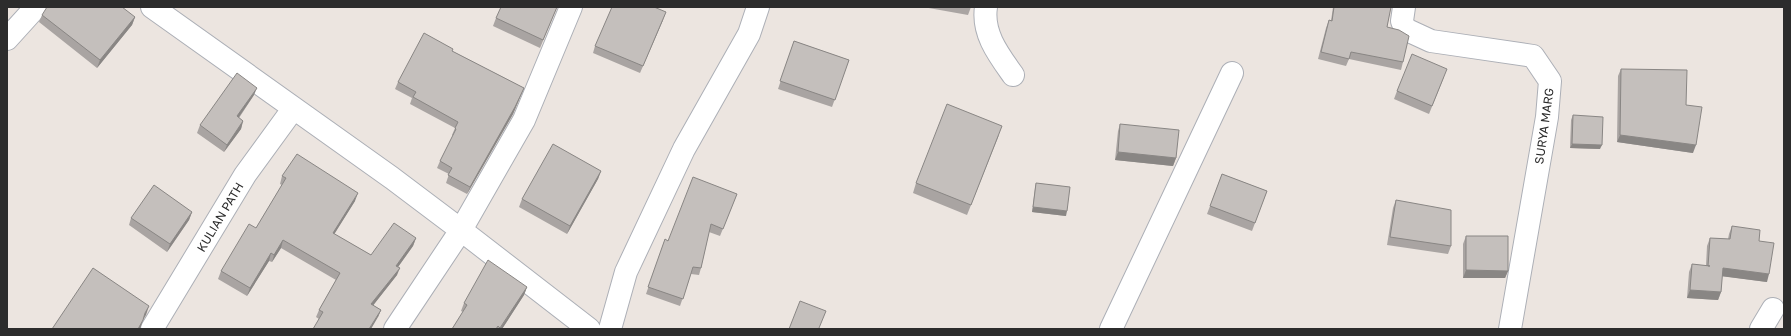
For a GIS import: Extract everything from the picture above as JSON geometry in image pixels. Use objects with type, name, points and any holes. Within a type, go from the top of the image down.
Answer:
[{"type":"street","points":[[7,39],[36,7]]},
{"type":"street","points":[[152,7],[293,109],[392,178],[462,230],[589,329]]},
{"type":"street","points":[[395,329],[462,230],[524,120],[571,7]]},
{"type":"street","points":[[610,329],[626,272],[684,149],[749,34],[758,7]]},
{"type":"street","points":[[986,7],[984,19],[993,47],[1012,75]]},
{"type":"street","name":"SURYA MARG","points":[[1404,7],[1402,21],[1405,30],[1431,41],[1533,56],[1550,81],[1547,117],[1510,329]]},
{"type":"street","points":[[1111,329],[1232,73]]},
{"type":"street","name":"KULIAN PATH","points":[[152,329],[246,175],[293,109]]},
{"type":"street","points":[[1761,329],[1773,309]]},
{"type":"building","points":[[47,7],[122,7],[135,17],[100,60],[42,15]]},
{"type":"building","points":[[501,7],[557,7],[543,40],[496,18]]},
{"type":"building","points":[[612,7],[654,7],[666,12],[643,66],[595,46]]},
{"type":"building","points":[[1334,7],[1391,7],[1387,27],[1399,30],[1409,36],[1403,62],[1351,52],[1349,59],[1321,52],[1329,20],[1332,21]]},
{"type":"building","points":[[424,33],[453,49],[452,51],[524,88],[470,187],[448,175],[452,168],[440,161],[458,122],[413,97],[416,92],[398,82]]},
{"type":"building","points":[[794,41],[849,60],[835,100],[780,81]]},
{"type":"building","points":[[1412,54],[1447,69],[1432,106],[1397,91]]},
{"type":"building","points":[[1621,69],[1687,70],[1686,105],[1702,107],[1696,145],[1620,135]]},
{"type":"building","points":[[237,73],[257,88],[237,116],[243,121],[227,145],[200,125]]},
{"type":"building","points":[[947,104],[1002,126],[971,205],[916,183]]},
{"type":"building","points":[[1573,115],[1603,117],[1602,145],[1572,144]]},
{"type":"building","points":[[1120,124],[1179,130],[1176,158],[1118,152]]},
{"type":"building","points":[[553,144],[601,171],[570,226],[522,199]]},
{"type":"building","points":[[297,154],[358,193],[333,233],[371,255],[394,223],[416,238],[396,266],[400,268],[371,304],[381,310],[369,329],[313,329],[323,312],[319,310],[340,273],[283,240],[274,255],[271,253],[250,288],[221,271],[249,224],[256,228],[286,178],[282,176]]},
{"type":"building","points":[[1222,174],[1267,191],[1255,223],[1210,206]]},
{"type":"building","points":[[693,177],[737,194],[723,229],[711,224],[701,268],[693,267],[683,299],[648,287],[665,239],[668,241]]},
{"type":"building","points":[[1036,183],[1070,187],[1067,211],[1033,207]]},
{"type":"building","points":[[154,185],[192,212],[170,244],[131,218]]},
{"type":"building","points":[[1396,200],[1451,210],[1451,246],[1390,237]]},
{"type":"building","points":[[1732,226],[1760,230],[1759,241],[1774,243],[1769,274],[1723,268],[1721,292],[1690,290],[1692,264],[1708,266],[1710,238],[1730,239]]},
{"type":"building","points":[[1466,236],[1508,236],[1508,271],[1466,270]]},
{"type":"building","points":[[488,260],[527,287],[500,328],[498,326],[496,329],[452,329],[467,305],[464,303]]},
{"type":"building","points":[[93,268],[149,306],[138,329],[52,329]]},
{"type":"building","points":[[800,301],[826,311],[819,328],[820,329],[789,329]]}]
